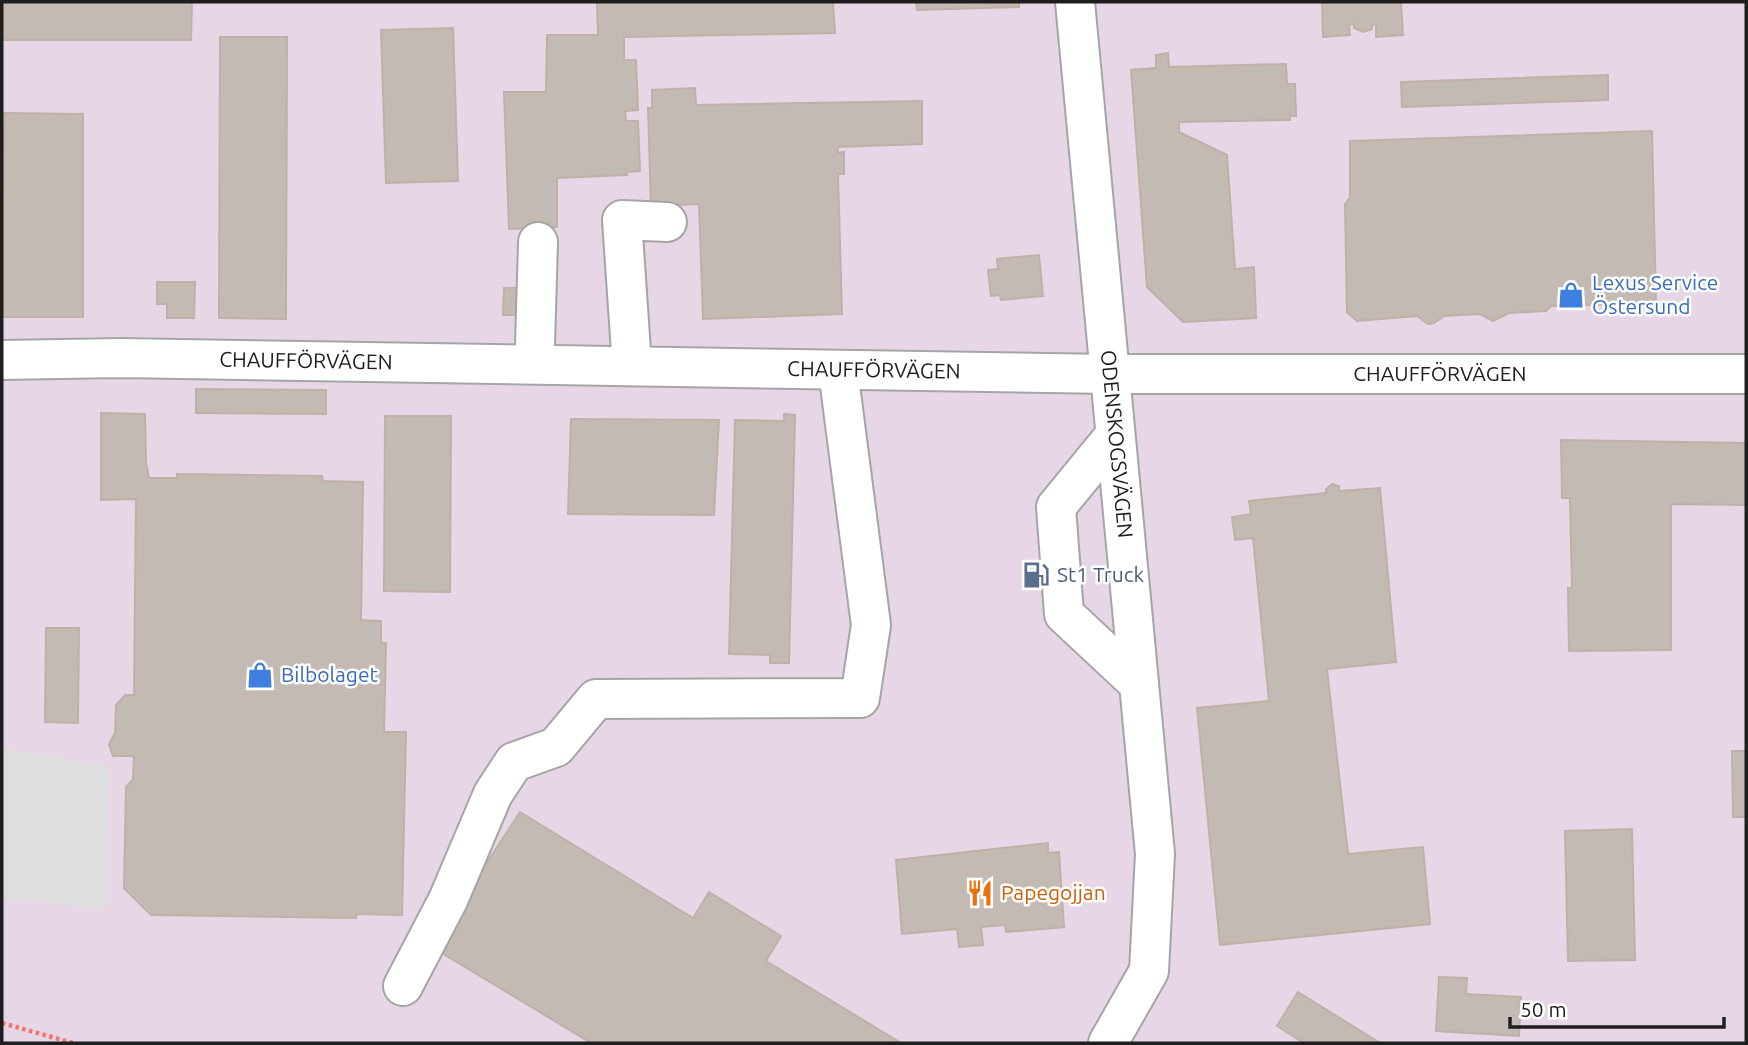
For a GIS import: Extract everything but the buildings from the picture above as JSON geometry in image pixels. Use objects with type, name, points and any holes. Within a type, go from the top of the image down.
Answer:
[{"type":"street","name":"ODENSKOGSVÄGEN","points":[[1075,2],[1155,854],[1149,971],[1108,1043]]},
{"type":"street","points":[[632,366],[622,220],[667,222]]},
{"type":"street","points":[[535,345],[538,243]]},
{"type":"street","name":"CHAUFFÖRVÄGEN","points":[[2,360],[121,358],[1109,374],[1746,374]]},
{"type":"street","points":[[403,986],[448,900],[492,794],[513,762],[556,747],[596,699],[859,698],[871,625],[838,370]]},
{"type":"street","points":[[1115,435],[1056,506],[1064,614],[1139,684]]},
{"type":"path","points":[[2,1023],[73,1043]]},
{"type":"shaded area","points":[[2,2],[1746,2],[1746,1043],[2,1043]]},
{"type":"shaded area","points":[[2,748],[109,766],[105,909],[2,899]]},
{"type":"place","name":"Lexus Service Östersund","points":[[1571,295]]},
{"type":"place","name":"St1 Truck","points":[[1036,575]]},
{"type":"place","name":"Bilbolaget","points":[[260,675]]},
{"type":"place","name":"Papegojjan","points":[[980,893]]}]
